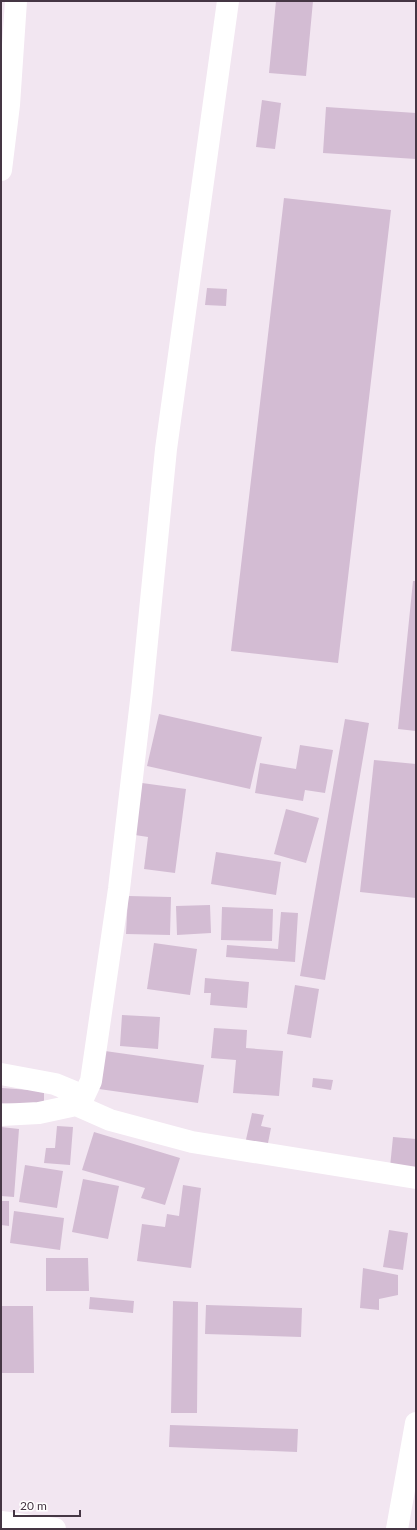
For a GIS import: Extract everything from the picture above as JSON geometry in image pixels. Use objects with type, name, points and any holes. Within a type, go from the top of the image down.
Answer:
[{"type":"street","points":[[1,170],[9,105],[16,1]]},
{"type":"street","points":[[1,1115],[39,1113],[80,1100],[91,1081],[119,889],[142,692],[166,449],[228,1]]},
{"type":"street","points":[[1,1074],[55,1084],[110,1120],[192,1142],[416,1178]]},
{"type":"street","points":[[397,1529],[416,1423]]},
{"type":"street","points":[[12,1525],[55,1529]]},
{"type":"building","points":[[276,1],[313,1],[306,76],[269,73]]},
{"type":"building","points":[[262,100],[281,103],[275,149],[256,147]]},
{"type":"building","points":[[326,107],[416,113],[416,159],[323,153]]},
{"type":"building","points":[[284,198],[391,210],[338,663],[231,651]]},
{"type":"building","points":[[207,288],[227,289],[226,306],[205,305]]},
{"type":"building","points":[[413,581],[416,581],[416,731],[398,729]]},
{"type":"building","points":[[159,714],[262,737],[250,789],[147,766]]},
{"type":"building","points":[[345,719],[369,723],[325,980],[300,976]]},
{"type":"building","points":[[300,745],[333,750],[325,793],[305,790],[303,801],[255,793],[260,763],[296,769]]},
{"type":"building","points":[[374,760],[416,764],[416,898],[360,892]]},
{"type":"building","points":[[142,783],[186,789],[175,873],[144,869],[148,837],[135,835]]},
{"type":"building","points":[[286,809],[319,818],[306,863],[274,854]]},
{"type":"building","points":[[216,852],[281,862],[276,895],[211,884]]},
{"type":"building","points":[[128,896],[171,897],[170,935],[126,934]]},
{"type":"building","points":[[210,905],[211,933],[177,935],[176,906]]},
{"type":"building","points":[[222,907],[273,909],[272,941],[221,940]]},
{"type":"building","points":[[281,912],[298,913],[295,962],[226,957],[227,945],[278,949]]},
{"type":"building","points":[[154,943],[197,949],[190,995],[147,989]]},
{"type":"building","points":[[205,978],[249,982],[247,1008],[210,1005],[211,993],[204,993]]},
{"type":"building","points":[[295,985],[319,989],[311,1038],[287,1034]]},
{"type":"building","points":[[122,1015],[160,1017],[158,1049],[120,1046]]},
{"type":"building","points":[[214,1028],[247,1030],[246,1048],[283,1051],[279,1096],[233,1093],[236,1060],[211,1058]]},
{"type":"building","points":[[105,1051],[204,1065],[198,1103],[99,1089]]},
{"type":"building","points":[[313,1078],[333,1080],[331,1090],[312,1087]]},
{"type":"building","points":[[2,1088],[44,1091],[44,1105],[1,1103]]},
{"type":"building","points":[[252,1113],[264,1115],[261,1126],[271,1128],[267,1148],[245,1144]]},
{"type":"building","points":[[57,1126],[73,1127],[70,1165],[44,1163],[46,1148],[55,1148]]},
{"type":"building","points":[[1,1127],[19,1129],[14,1197],[1,1196]]},
{"type":"building","points":[[94,1132],[180,1158],[165,1205],[141,1198],[145,1188],[82,1170]]},
{"type":"building","points":[[393,1137],[416,1139],[416,1170],[390,1167]]},
{"type":"building","points":[[25,1165],[63,1171],[57,1208],[19,1202]]},
{"type":"building","points":[[83,1179],[119,1186],[108,1239],[72,1232]]},
{"type":"building","points":[[183,1185],[201,1188],[191,1268],[137,1261],[142,1224],[165,1227],[167,1214],[179,1216]]},
{"type":"building","points":[[1,1201],[9,1201],[9,1226],[1,1225]]},
{"type":"building","points":[[14,1211],[64,1218],[60,1250],[10,1243]]},
{"type":"building","points":[[389,1230],[408,1233],[403,1270],[383,1267]]},
{"type":"building","points":[[46,1258],[88,1258],[89,1291],[46,1291]]},
{"type":"building","points":[[363,1268],[398,1275],[398,1295],[379,1299],[379,1310],[360,1308]]},
{"type":"building","points":[[90,1297],[134,1301],[133,1313],[89,1309]]},
{"type":"building","points":[[173,1301],[198,1302],[197,1413],[171,1413]]},
{"type":"building","points":[[206,1305],[302,1308],[301,1337],[205,1334]]},
{"type":"building","points":[[1,1306],[33,1306],[34,1373],[1,1373]]},
{"type":"building","points":[[170,1425],[298,1429],[297,1452],[169,1447]]}]
